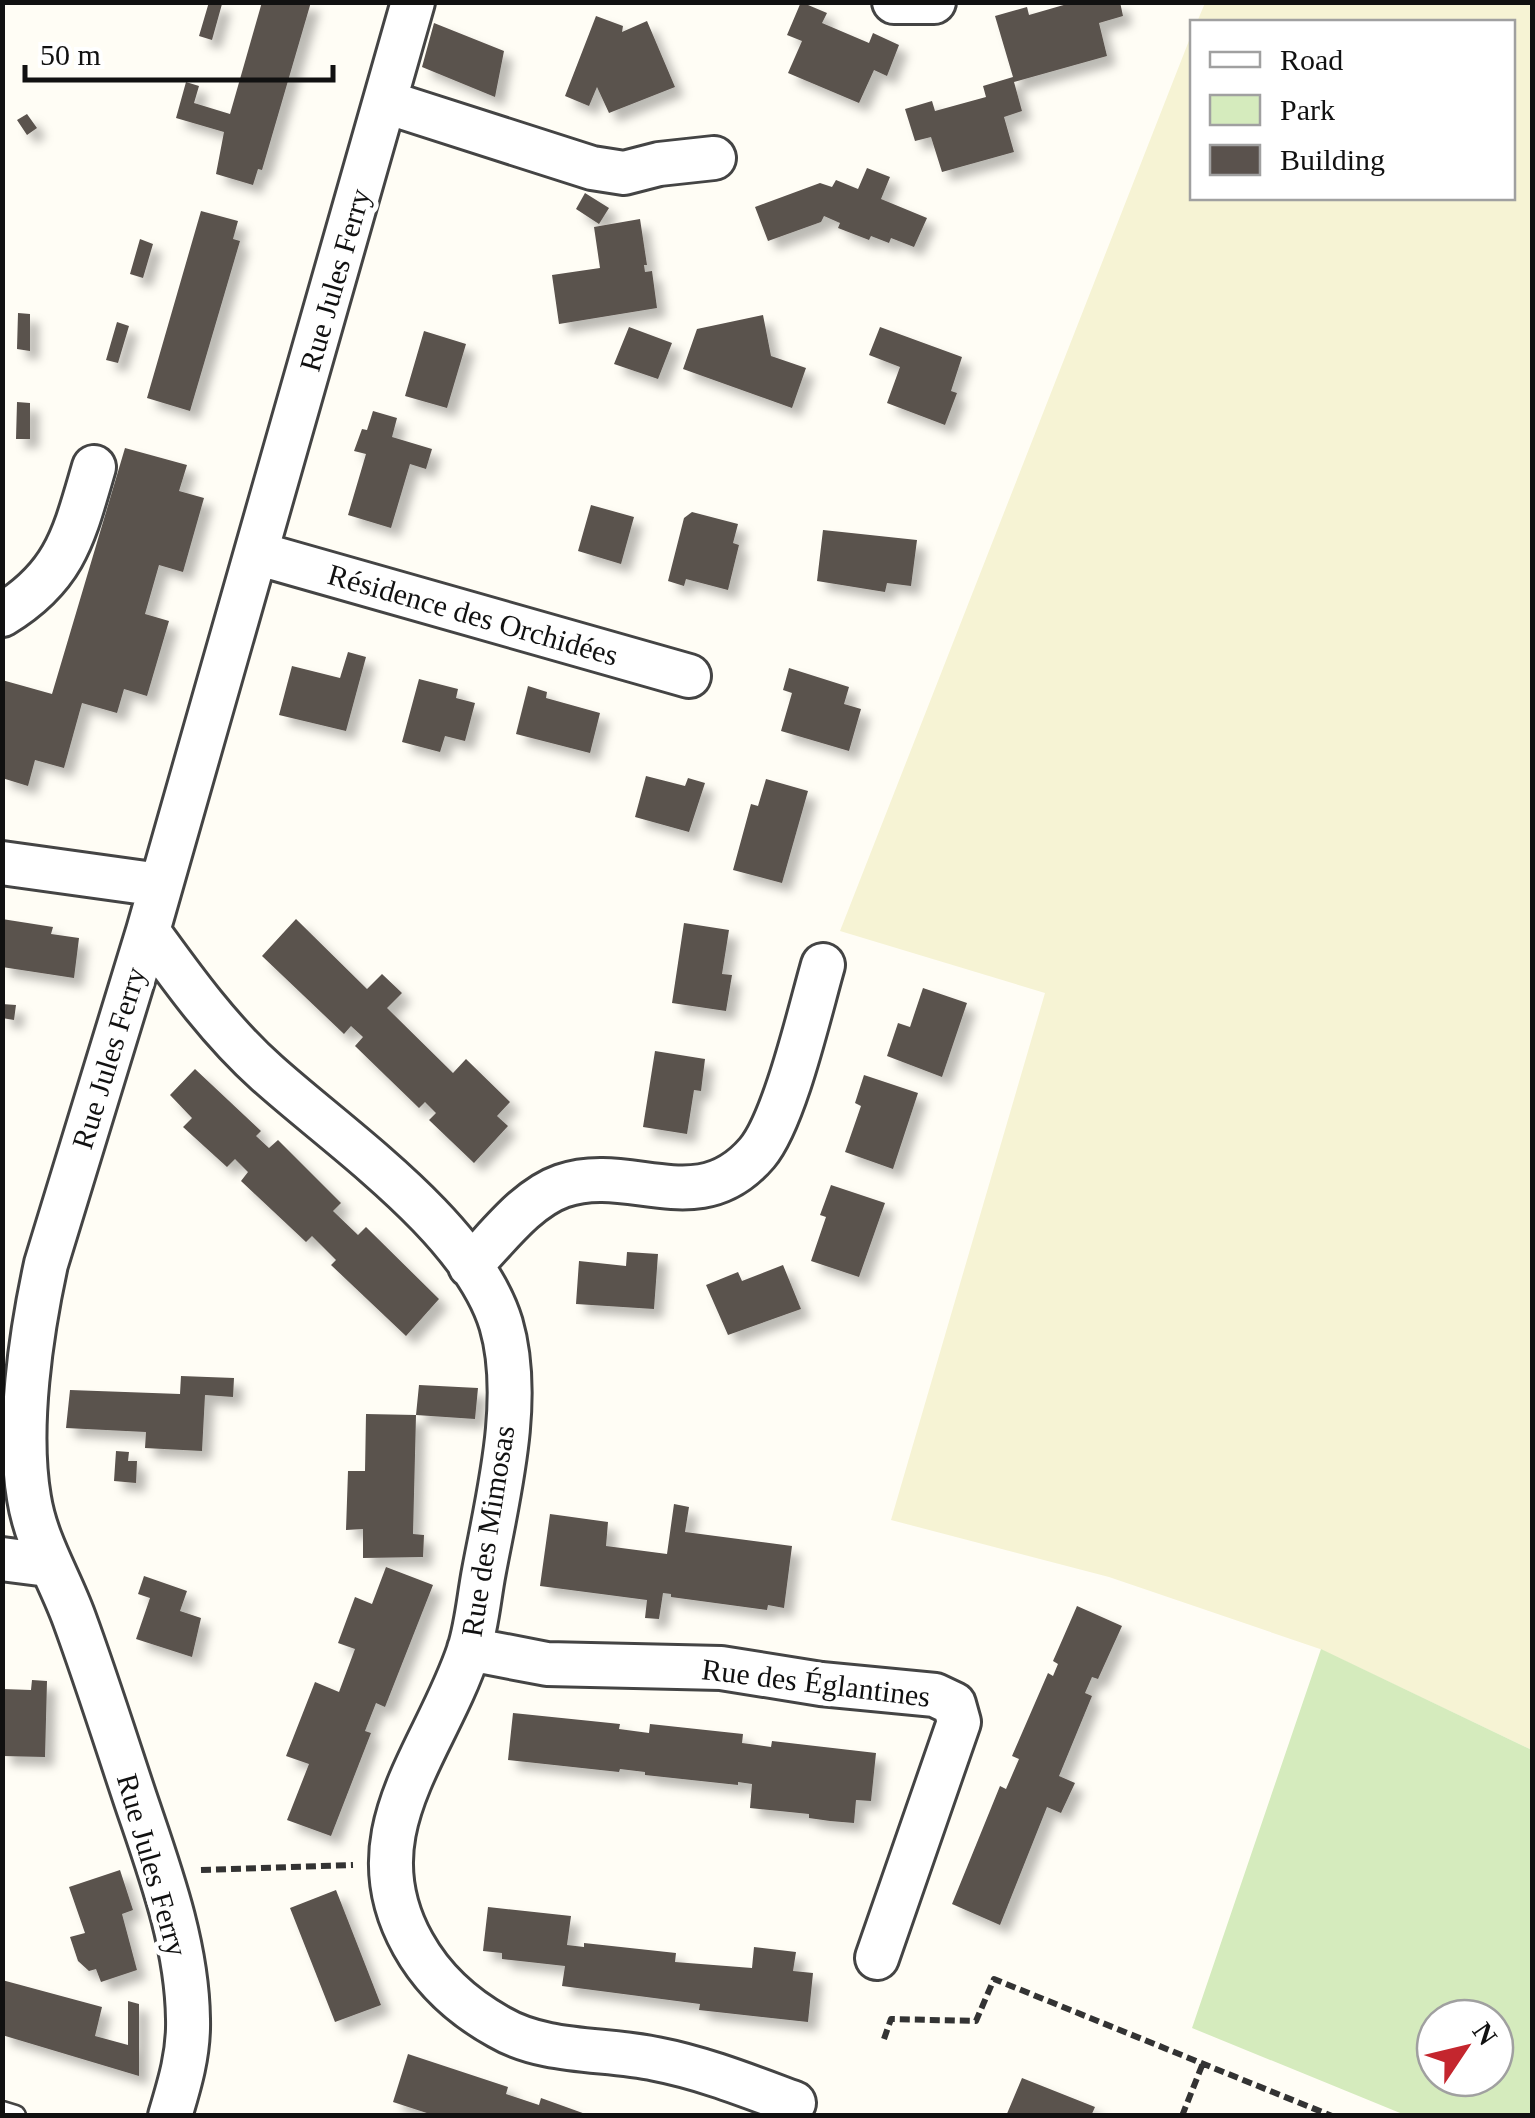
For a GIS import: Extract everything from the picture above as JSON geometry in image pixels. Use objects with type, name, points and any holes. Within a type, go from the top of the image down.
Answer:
[{"type":"street","name":"Rue Jules Ferry","points":[[170,2116],[184,2071],[188,2016],[178,1939],[74,1616],[36,1534],[24,1458],[19,1310],[46,1264],[148,931],[413,2]]},
{"type":"street","points":[[894,2],[934,2]]},
{"type":"street","points":[[386,102],[592,168],[624,173],[714,158]]},
{"type":"street","points":[[2,615],[28,599],[55,572],[75,531],[94,468]]},
{"type":"street","name":"Résidence des Orchidées","points":[[256,554],[690,676]]},
{"type":"street","points":[[2,862],[160,885]]},
{"type":"street","name":"Rue des Mimosas","points":[[148,931],[233,1040],[406,1192],[470,1266],[500,1321],[508,1353],[510,1395],[490,1541],[469,1649],[392,1831],[388,1864],[393,1901],[421,1958],[466,2006],[502,2029],[541,2044],[655,2058],[710,2072],[794,2103]]},
{"type":"street","points":[[470,1266],[536,1200],[562,1186],[595,1181],[682,1190],[710,1186],[738,1172],[760,1150],[780,1108],[823,965]]},
{"type":"street","points":[[2,1559],[48,1565]]},
{"type":"street","name":"Rue des Églantines","points":[[469,1649],[547,1664],[721,1668],[821,1684],[935,1695],[954,1704],[959,1722],[876,1958]]},
{"type":"lane","points":[[2,2112],[15,2116]]},
{"type":"path","points":[[159,1871],[388,1864]]},
{"type":"path","points":[[884,2039],[891,2019],[976,2021],[994,1979],[1332,2116]]},
{"type":"path","points":[[1182,2116],[1203,2064]]},
{"type":"shaded area","points":[[1205,3],[1532,3],[1532,1750],[1320,1649],[1109,1577],[891,1520],[1045,993],[840,931],[1190,38],[1190,200],[1515,200],[1515,20],[1198,20]]},
{"type":"green space","points":[[1321,1649],[1532,1750],[1532,2115],[1405,2115],[1192,2028]]},
{"type":"building","points":[[209,2],[222,4],[212,40],[199,36]]},
{"type":"building","points":[[262,2],[311,2],[262,170],[258,169],[253,185],[216,174],[224,132],[176,118],[186,82],[199,86],[194,103],[230,114]]},
{"type":"building","points":[[801,2],[827,13],[822,23],[869,43],[873,33],[899,45],[887,76],[874,70],[859,103],[788,73],[802,41],[787,35]]},
{"type":"building","points":[[1074,2],[1120,2],[1123,16],[1099,23],[1107,56],[1014,82],[1022,111],[1004,117],[1014,152],[942,172],[931,137],[915,141],[905,109],[932,101],[935,111],[986,97],[983,86],[1013,77],[995,16],[1027,7],[1029,15]]},
{"type":"building","points":[[596,16],[623,26],[622,32],[647,21],[675,87],[609,113],[597,87],[589,106],[565,96]]},
{"type":"building","points":[[434,23],[504,51],[495,97],[422,67]]},
{"type":"building","points":[[27,114],[37,128],[27,135],[17,120]]},
{"type":"building","points":[[867,168],[890,177],[881,199],[927,218],[914,247],[891,238],[889,243],[871,236],[869,240],[838,228],[840,223],[824,216],[821,222],[768,241],[755,207],[820,183],[832,187],[836,180],[858,189]]},
{"type":"building","points":[[585,193],[609,208],[599,224],[576,209]]},
{"type":"building","points":[[201,211],[238,221],[233,239],[240,241],[190,411],[147,398]]},
{"type":"building","points":[[640,219],[645,272],[652,271],[657,308],[559,324],[552,275],[600,268],[594,227]]},
{"type":"building","points":[[140,239],[153,244],[143,278],[130,274]]},
{"type":"building","points":[[18,313],[30,314],[30,351],[17,349]]},
{"type":"building","points":[[763,315],[771,356],[806,368],[792,408],[683,369],[697,329]]},
{"type":"building","points":[[117,322],[129,326],[118,363],[106,360]]},
{"type":"building","points":[[629,327],[672,343],[658,379],[614,364]]},
{"type":"building","points":[[880,327],[962,357],[951,391],[957,393],[945,425],[887,403],[900,367],[869,355]]},
{"type":"building","points":[[424,331],[466,344],[447,408],[405,396]]},
{"type":"building","points":[[17,402],[30,403],[30,439],[16,439]]},
{"type":"building","points":[[373,411],[397,418],[392,437],[432,449],[426,469],[410,464],[391,528],[348,515],[366,454],[354,451]]},
{"type":"building","points":[[125,448],[187,465],[179,491],[204,498],[183,572],[159,565],[145,614],[169,621],[147,696],[124,689],[117,713],[82,703],[64,768],[35,760],[28,786],[2,778],[2,680],[52,694]]},
{"type":"building","points":[[591,505],[634,517],[621,564],[578,551]]},
{"type":"building","points":[[692,512],[738,524],[733,543],[739,545],[728,590],[686,579],[684,586],[668,581],[684,518]]},
{"type":"building","points":[[823,530],[917,540],[911,586],[887,583],[885,592],[817,581]]},
{"type":"building","points":[[348,652],[366,657],[346,731],[279,715],[292,666],[340,678]]},
{"type":"building","points":[[789,668],[849,687],[844,704],[861,709],[849,751],[781,731],[792,693],[783,690]]},
{"type":"building","points":[[419,679],[458,689],[456,698],[475,703],[465,741],[445,736],[440,752],[402,742]]},
{"type":"building","points":[[528,686],[547,692],[546,698],[600,713],[590,753],[516,734]]},
{"type":"building","points":[[646,776],[685,786],[688,778],[705,783],[689,832],[635,817]]},
{"type":"building","points":[[766,779],[808,791],[782,883],[733,870],[751,804],[758,806]]},
{"type":"building","points":[[2,919],[53,927],[51,934],[79,938],[74,978],[2,967]]},
{"type":"building","points":[[296,919],[367,989],[382,974],[402,993],[387,1008],[453,1073],[466,1059],[510,1102],[497,1116],[508,1126],[474,1163],[429,1120],[436,1113],[425,1102],[419,1108],[355,1046],[363,1037],[351,1026],[344,1034],[262,956]]},
{"type":"building","points":[[684,923],[729,930],[722,974],[732,975],[726,1011],[672,1003]]},
{"type":"building","points":[[923,988],[967,1003],[942,1077],[887,1056],[898,1023],[910,1027]]},
{"type":"building","points":[[2,1004],[16,1005],[14,1020],[2,1018]]},
{"type":"building","points":[[655,1051],[705,1059],[701,1091],[694,1090],[687,1134],[643,1127]]},
{"type":"building","points":[[195,1069],[261,1131],[256,1136],[269,1148],[278,1140],[341,1203],[333,1211],[358,1235],[366,1227],[439,1299],[406,1336],[331,1265],[336,1260],[312,1236],[306,1242],[241,1181],[248,1172],[235,1159],[227,1167],[183,1127],[192,1118],[170,1095]]},
{"type":"building","points":[[864,1075],[918,1093],[893,1169],[845,1152],[861,1106],[855,1103]]},
{"type":"building","points":[[831,1185],[885,1203],[859,1277],[811,1261],[826,1217],[820,1215]]},
{"type":"building","points":[[627,1252],[658,1254],[654,1309],[576,1304],[579,1261],[626,1266]]},
{"type":"building","points":[[783,1265],[801,1309],[728,1335],[706,1285],[738,1272],[742,1281]]},
{"type":"building","points":[[181,1376],[234,1378],[233,1397],[205,1395],[202,1451],[145,1448],[146,1432],[66,1428],[70,1390],[180,1394]]},
{"type":"building","points":[[419,1385],[478,1388],[475,1419],[416,1415]]},
{"type":"building","points":[[366,1414],[416,1415],[413,1534],[424,1535],[423,1557],[363,1558],[363,1529],[346,1530],[348,1471],[365,1471]]},
{"type":"building","points":[[116,1451],[129,1452],[128,1461],[137,1461],[136,1483],[114,1481]]},
{"type":"building","points":[[674,1504],[689,1507],[685,1532],[792,1546],[784,1608],[768,1605],[767,1610],[663,1593],[659,1619],[645,1618],[647,1600],[540,1586],[550,1514],[608,1522],[606,1546],[667,1554]]},
{"type":"building","points":[[386,1567],[433,1585],[385,1707],[376,1703],[365,1731],[371,1733],[331,1836],[287,1820],[309,1764],[286,1756],[315,1682],[339,1692],[355,1649],[338,1643],[355,1597],[372,1604]]},
{"type":"building","points":[[144,1576],[187,1591],[180,1611],[201,1618],[192,1657],[136,1639],[150,1598],[138,1594]]},
{"type":"building","points":[[1077,1606],[1122,1626],[1098,1679],[1092,1677],[1085,1693],[1092,1696],[1059,1776],[1075,1783],[1061,1813],[1047,1807],[1000,1925],[952,1904],[1000,1786],[1006,1789],[1019,1759],[1012,1756],[1048,1673],[1053,1676],[1058,1664],[1053,1661]]},
{"type":"building","points":[[32,1680],[47,1681],[45,1757],[2,1756],[2,1689],[31,1690]]},
{"type":"building","points":[[513,1713],[620,1724],[619,1729],[649,1733],[650,1724],[743,1734],[742,1743],[771,1747],[772,1741],[876,1753],[871,1801],[856,1800],[854,1823],[830,1821],[809,1818],[809,1814],[750,1808],[752,1784],[508,1760]]},
{"type":"building","points":[[120,1870],[133,1910],[122,1914],[137,1970],[101,1982],[96,1969],[89,1971],[78,1961],[70,1937],[85,1933],[69,1887]]},
{"type":"building","points":[[336,1890],[381,2005],[335,2022],[290,1908]]},
{"type":"building","points":[[488,1907],[571,1916],[567,1945],[584,1947],[584,1943],[676,1953],[675,1962],[752,1968],[754,1947],[796,1952],[793,1971],[813,1973],[808,2022],[699,2010],[700,2004],[562,1986],[565,1966],[502,1959],[502,1953],[483,1951]]},
{"type":"building","points":[[2,1980],[102,2007],[95,2036],[128,2045],[128,2001],[139,2004],[139,2076],[2,2035]]},
{"type":"building","points":[[408,2054],[508,2087],[506,2094],[539,2105],[541,2098],[591,2116],[436,2116],[393,2102]]},
{"type":"building","points":[[1022,2078],[1095,2107],[1091,2116],[1006,2116]]}]
